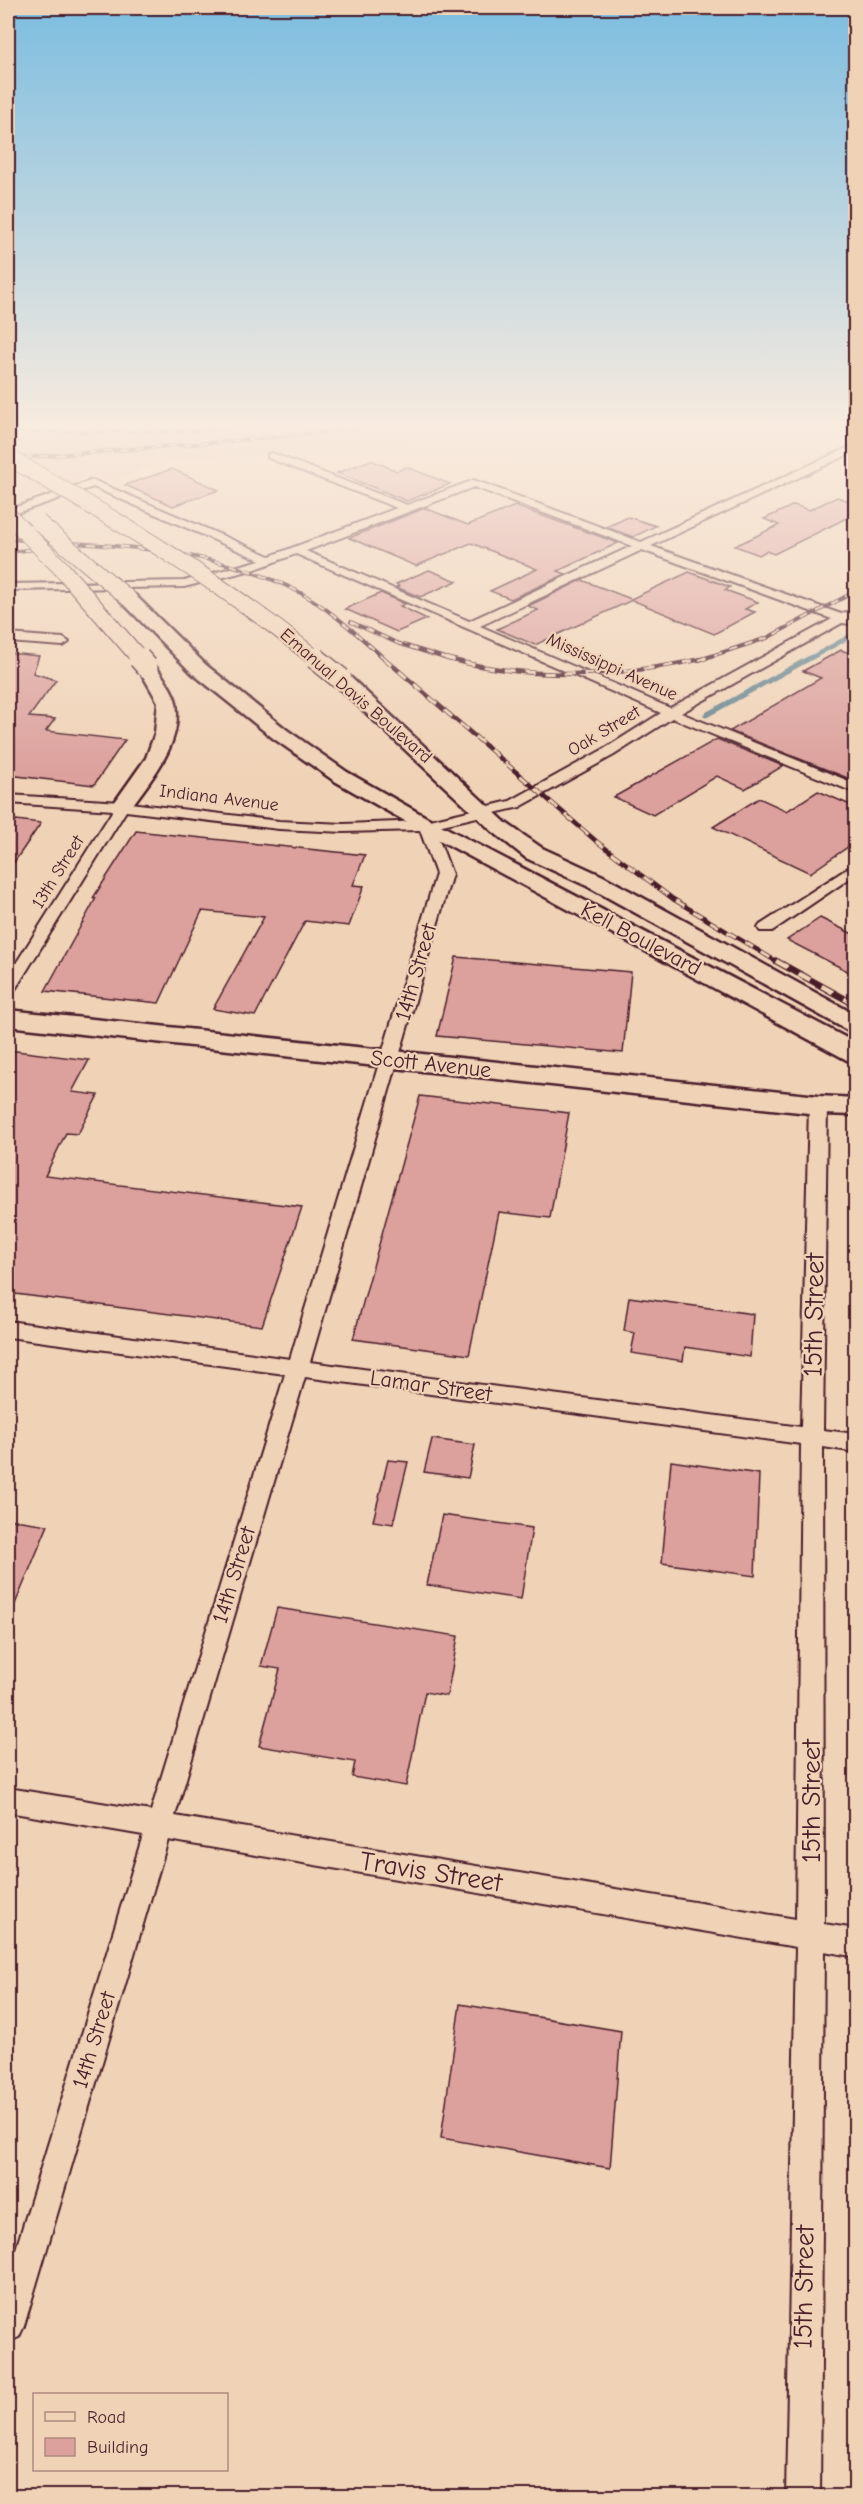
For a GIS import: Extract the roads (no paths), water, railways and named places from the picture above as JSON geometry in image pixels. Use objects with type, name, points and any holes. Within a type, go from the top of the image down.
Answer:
[{"type":"main road","points":[[33,540],[147,666],[167,702],[165,733],[156,758],[122,806]]},
{"type":"main road","points":[[60,540],[129,599],[199,669],[280,734],[340,776],[426,825]]},
{"type":"main road","name":"Emanual Davis Boulevard","points":[[144,540],[275,626],[341,679],[483,811]]},
{"type":"main road","name":"Kell Boulevard","points":[[483,811],[499,827],[534,853],[595,881],[855,1024]]},
{"type":"main road","name":"Kell Boulevard","points":[[426,825],[855,1054]]},
{"type":"main road","name":"Scott Avenue","points":[[8,1017],[818,1106],[855,1107]]},
{"type":"street","points":[[223,540],[269,560]]},
{"type":"street","points":[[8,587],[171,586],[252,567],[322,540]]},
{"type":"street","points":[[625,540],[744,581],[855,624]]},
{"type":"street","points":[[471,625],[654,540]]},
{"type":"street","name":"Mississippi Avenue","points":[[295,550],[671,713],[855,789]]},
{"type":"street","name":"Oak Street","points":[[426,825],[515,804],[609,752],[671,713],[855,611]]},
{"type":"street","points":[[8,638],[63,642]]},
{"type":"street","name":"Indiana Avenue","points":[[8,799],[122,806],[279,825],[344,828],[426,825]]},
{"type":"street","name":"13th Street","points":[[8,988],[122,806]]},
{"type":"street","name":"14th Street","points":[[8,2326],[444,874],[426,825]]},
{"type":"street","points":[[766,928],[855,867]]},
{"type":"street","name":"15th Street","points":[[803,2496],[810,1935],[812,1437],[818,1106]]},
{"type":"street","name":"Lamar Street","points":[[8,1329],[855,1443]]},
{"type":"street","name":"Travis Street","points":[[8,1800],[855,1943]]},
{"type":"waterway","points":[[807,660],[856,633]]},
{"type":"waterway","points":[[706,715],[810,658]]},
{"type":"railway","points":[[22,540],[156,550],[229,565],[299,592],[344,623],[386,660]]},
{"type":"railway","points":[[8,552],[46,548]]},
{"type":"railway","points":[[704,658],[767,638],[856,591]]},
{"type":"railway","points":[[351,622],[397,643],[451,660]]},
{"type":"railway","points":[[384,658],[596,841],[673,899],[779,963]]},
{"type":"railway","points":[[445,658],[510,670],[576,674],[641,669],[704,658]]},
{"type":"railway","points":[[699,660],[704,658]]},
{"type":"railway","points":[[776,961],[856,1005]]}]
